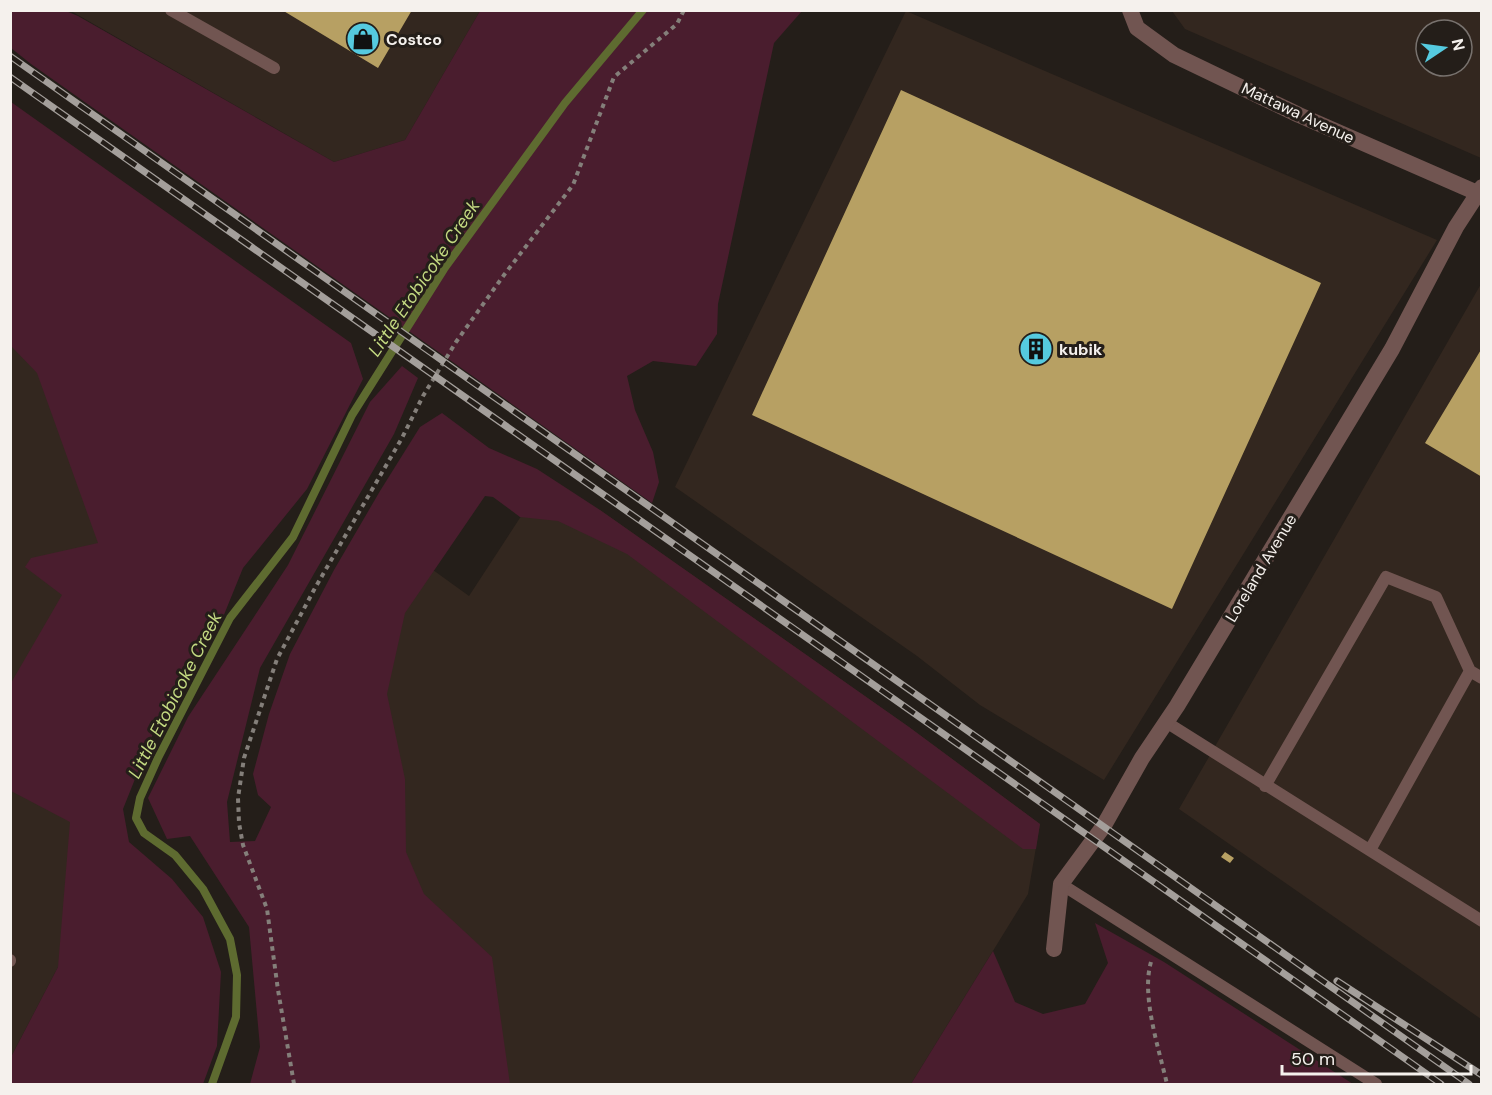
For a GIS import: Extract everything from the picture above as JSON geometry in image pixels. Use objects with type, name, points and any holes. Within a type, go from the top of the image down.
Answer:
[{"type":"street","name":"Mattawa Avenue","points":[[1130,10],[1137,28],[1174,55],[1299,115],[1480,192]]},
{"type":"street","name":"Loreland Avenue","points":[[1061,884],[1103,827],[1142,758],[1392,349],[1456,227],[1480,192]]},
{"type":"street","points":[[1054,950],[1061,884]]},
{"type":"lane","points":[[171,10],[274,68]]},
{"type":"lane","points":[[1265,786],[1386,577],[1436,597],[1470,671],[1482,678]]},
{"type":"lane","points":[[1370,850],[1470,671]]},
{"type":"lane","points":[[1166,722],[1482,921]]},
{"type":"lane","points":[[1061,884],[1376,1084]]},
{"type":"path","points":[[294,1084],[267,909],[243,845],[238,798],[244,758],[277,659],[315,588],[402,438],[423,396],[456,342],[573,185],[614,77],[677,24],[684,10]]},
{"type":"path","points":[[1156,945],[1147,975],[1148,998],[1167,1084]]},
{"type":"shaded area","points":[[10,11],[66,11],[78,16],[334,162],[405,140],[480,11],[802,11],[774,43],[718,304],[717,334],[696,366],[653,361],[627,376],[635,410],[653,452],[659,482],[652,503],[31,64],[11,48]]},
{"type":"shaded area","points":[[71,11],[480,11],[405,140],[334,162]]},
{"type":"shaded area","points":[[906,11],[1437,240],[1104,780],[980,705],[917,656],[675,487]]},
{"type":"shaded area","points":[[1172,11],[1481,11],[1481,158],[1185,29]]},
{"type":"shaded area","points":[[11,102],[351,343],[363,379],[307,489],[243,568],[219,627],[169,694],[123,809],[129,842],[172,879],[203,917],[221,972],[217,1046],[203,1084],[11,1084],[11,1057],[58,967],[70,822],[11,791],[11,683],[62,595],[25,567],[31,558],[98,543],[37,373],[11,346]]},
{"type":"shaded area","points":[[11,130],[282,324],[58,967],[11,1057]]},
{"type":"shaded area","points":[[1481,284],[1481,1019],[1179,809]]},
{"type":"shaded area","points":[[402,366],[418,378],[394,434],[260,668],[227,802],[230,842],[255,841],[271,807],[258,795],[253,774],[269,714],[290,654],[334,570],[420,427],[442,413],[489,448],[537,469],[600,510],[909,727],[1040,824],[1036,849],[1023,849],[627,554],[558,521],[520,517],[493,497],[485,496],[405,613],[387,694],[405,779],[406,852],[424,894],[492,957],[510,1084],[250,1084],[260,1047],[249,927],[190,836],[167,839],[148,798],[188,717],[288,565],[370,402]]},
{"type":"shaded area","points":[[529,504],[600,510],[909,727],[1040,824],[1028,894],[911,1084],[450,1084],[349,732],[397,544],[469,596]]},
{"type":"shaded area","points":[[1095,923],[1164,962],[1353,1084],[911,1084],[993,951],[1015,1002],[1043,1014],[1085,1004],[1108,963]]},
{"type":"building","name":"Costco","points":[[282,10],[412,10],[378,68]]},
{"type":"building","name":"kubik","points":[[901,90],[1321,283],[1172,609],[752,415]]},
{"type":"building","points":[[1482,348],[1482,477],[1425,443]]},
{"type":"building","points":[[1225,852],[1234,858],[1230,863],[1221,857]]},
{"type":"waterway","name":"Little Etobicoke Creek","points":[[212,1084],[236,1017],[237,975],[230,939],[203,889],[175,855],[144,833],[136,818],[140,798],[230,618],[293,537],[352,415],[444,269],[565,103],[643,10]]},
{"type":"railway","points":[[10,56],[1469,1084]]},
{"type":"railway","points":[[10,77],[1441,1084]]},
{"type":"railway","points":[[1337,981],[1482,1075]]},
{"type":"place","name":"Costco","points":[[363,39]]},
{"type":"place","name":"kubik","points":[[1036,349]]}]
